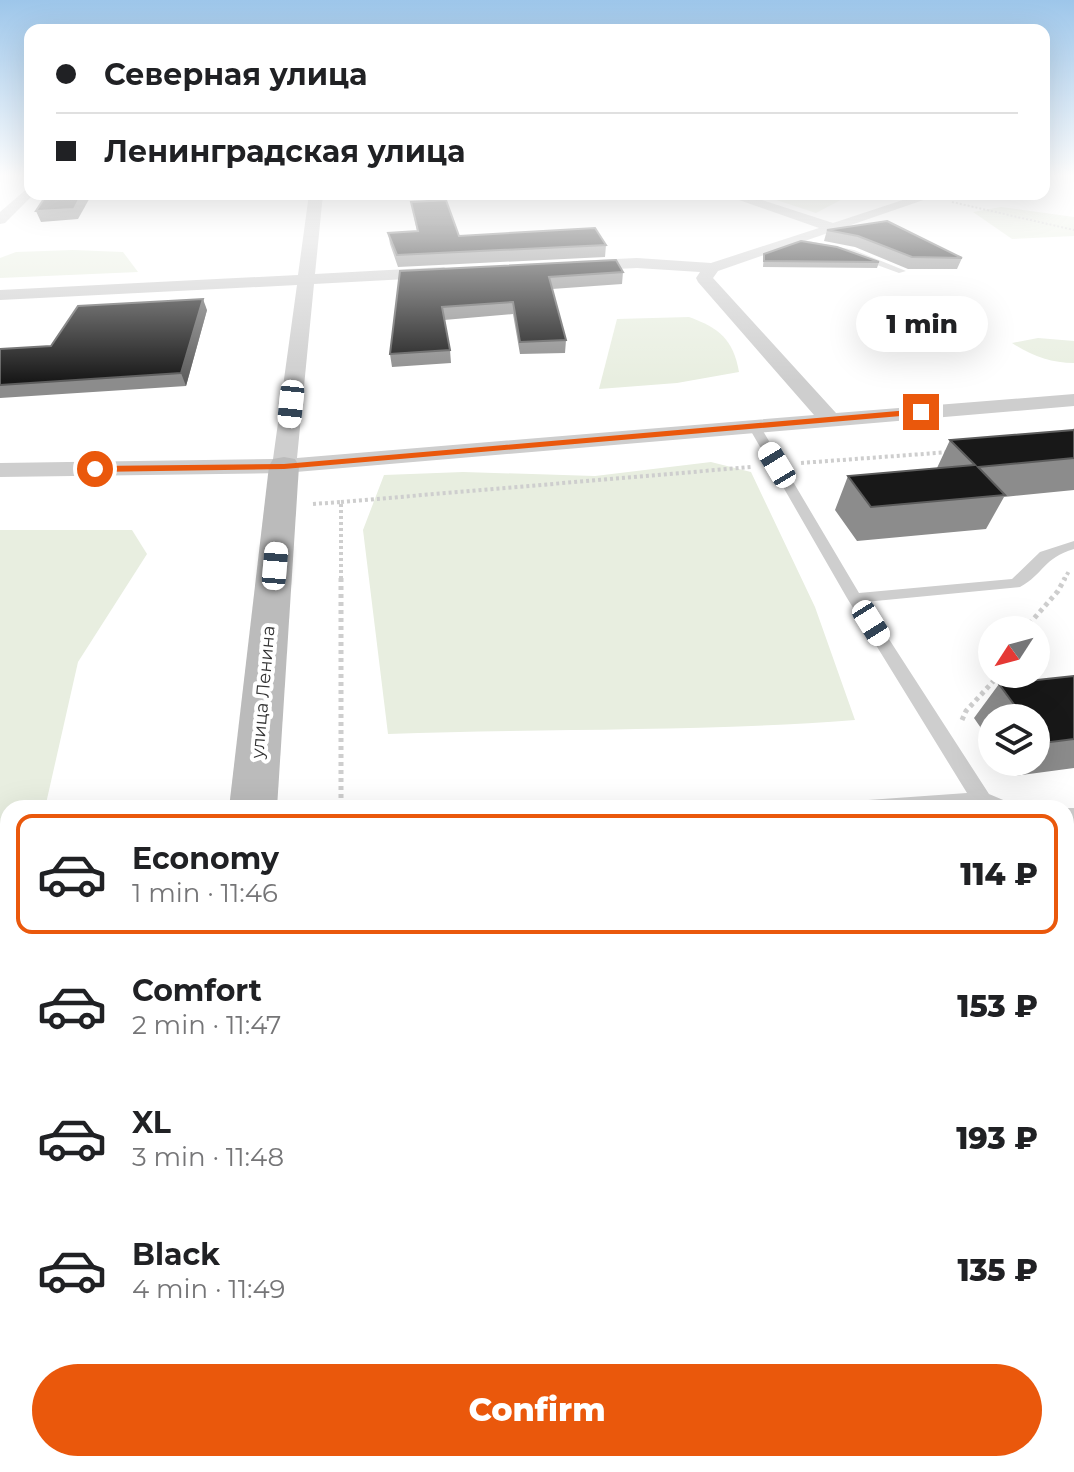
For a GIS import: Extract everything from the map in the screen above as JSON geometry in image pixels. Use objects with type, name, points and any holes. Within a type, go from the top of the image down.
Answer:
[{"type":"street","name":"улица Ленина","points":[[254,800],[284,466],[309,244]]},
{"type":"street","points":[[558,267],[637,263],[712,268],[789,244]]},
{"type":"street","points":[[712,268],[704,278],[829,419]]},
{"type":"street","points":[[0,295],[463,271]]},
{"type":"street","points":[[0,470],[284,466],[1074,400]]},
{"type":"lane","points":[[823,244],[863,254],[902,271]]},
{"type":"lane","points":[[754,426],[855,598],[982,800]]},
{"type":"lane","points":[[855,598],[1015,584],[1031,577],[1039,560],[1074,545]]},
{"type":"path","points":[[281,506],[964,451]]},
{"type":"path","points":[[341,502],[341,800]]},
{"type":"path","points":[[1036,616],[1058,591],[1074,562]]},
{"type":"path","points":[[951,751],[966,711],[987,688]]},
{"type":"shaded area","points":[[16,252],[123,252],[138,272],[0,278],[0,258]]},
{"type":"shaded area","points":[[689,317],[723,336],[733,351],[739,372],[677,383],[599,389],[617,319]]},
{"type":"shaded area","points":[[1038,338],[1074,341],[1074,363],[1042,358],[1012,343]]},
{"type":"shaded area","points":[[711,462],[751,472],[815,607],[855,720],[739,726],[388,734],[363,530],[384,475],[463,472],[595,476]]},
{"type":"shaded area","points":[[0,530],[132,530],[147,554],[78,662],[47,800],[0,800]]},
{"type":"building","points":[[392,244],[606,245],[397,255]]},
{"type":"building","points":[[793,244],[817,244],[837,247],[879,262],[764,261],[764,254]]},
{"type":"building","points":[[878,244],[933,244],[962,258],[912,257]]},
{"type":"building","points":[[616,260],[623,272],[549,277],[566,340],[520,342],[513,302],[442,307],[450,350],[390,354],[400,271]]},
{"type":"building","points":[[203,299],[181,373],[0,385],[0,349],[51,346],[78,306]]},
{"type":"building","points":[[1074,430],[1074,458],[978,467],[1005,495],[871,507],[848,476],[975,465],[950,440]]},
{"type":"building","points":[[1074,676],[1074,739],[1050,742],[1050,704],[1014,704],[1002,688],[1050,688],[1050,679]]},
{"type":"route","points":[[95,469],[284,466],[921,412]]}]
